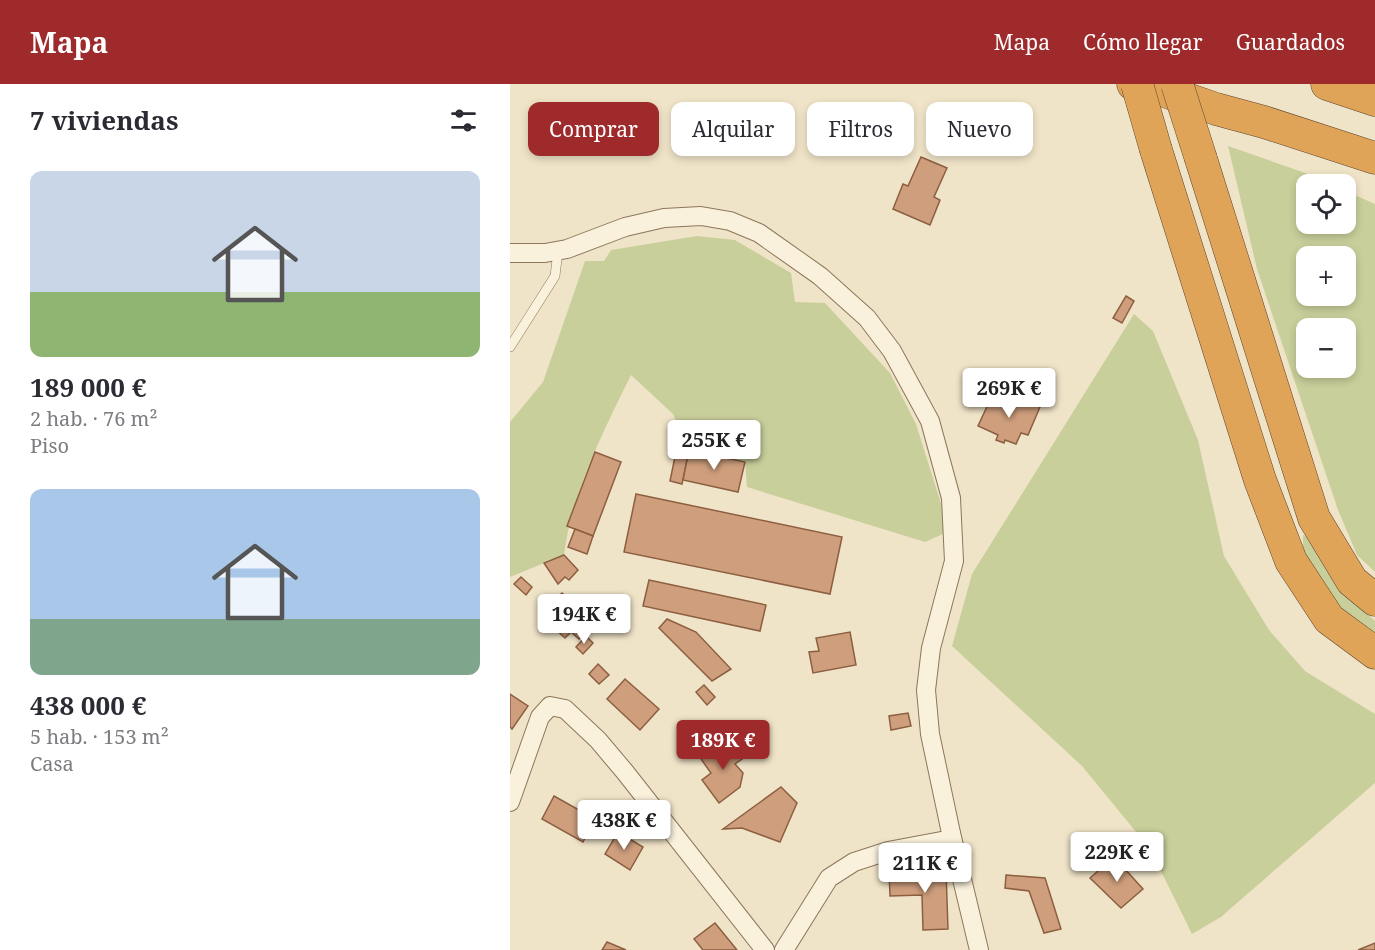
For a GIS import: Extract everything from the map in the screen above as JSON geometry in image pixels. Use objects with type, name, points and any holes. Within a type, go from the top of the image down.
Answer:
[{"type":"highway","points":[[1375,181],[1216,109],[1158,89],[1135,84],[1260,480],[1291,561],[1329,619],[1375,653]]},
{"type":"highway","points":[[1177,84],[1314,518],[1352,581],[1375,600]]},
{"type":"highway","points":[[1326,84],[1375,100]]},
{"type":"highway","points":[[1216,109],[1375,158]]},
{"type":"street","points":[[510,253],[545,253],[567,249],[626,227],[664,218],[701,216],[730,221],[759,233],[820,276],[867,318],[892,351],[930,421],[951,498],[954,561],[931,648],[926,690],[930,734],[979,950]]},
{"type":"street","points":[[510,802],[540,717],[550,706],[565,709],[626,771],[765,950]]},
{"type":"street","points":[[784,950],[829,878],[854,862],[888,851],[952,839]]},
{"type":"lane","points":[[510,347],[555,276],[558,251]]},
{"type":"green space","points":[[1228,146],[1308,174],[1296,174],[1296,234],[1356,234],[1356,195],[1375,204],[1375,572],[1357,555],[1338,510],[1257,269]]},
{"type":"green space","points":[[697,236],[735,240],[791,273],[795,302],[825,303],[890,373],[916,424],[944,513],[943,534],[925,542],[747,487],[745,462],[689,450],[673,414],[631,375],[581,485],[564,555],[510,577],[510,422],[543,382],[585,261],[604,261],[611,250]]},
{"type":"green space","points":[[1134,314],[1153,331],[1198,440],[1224,556],[1269,630],[1305,671],[1375,714],[1375,783],[1221,917],[1192,934],[1150,849],[1082,766],[952,646],[972,574]]},
{"type":"green space","points":[[1303,535],[1312,539],[1339,585],[1375,621],[1375,638],[1356,624],[1318,581],[1303,549]]},
{"type":"building","points":[[921,157],[947,168],[934,197],[940,200],[930,225],[893,209],[903,184],[908,186]]},
{"type":"building","points":[[1126,296],[1134,301],[1122,323],[1113,318]]},
{"type":"building","points":[[1014,397],[1040,407],[1028,435],[1021,433],[1016,444],[1005,440],[1004,443],[996,440],[998,435],[978,426],[991,398],[1011,406]]},
{"type":"building","points":[[677,447],[689,450],[682,484],[670,481]]},
{"type":"building","points":[[689,450],[745,462],[738,492],[683,480]]},
{"type":"building","points":[[595,452],[621,462],[593,536],[567,526]]},
{"type":"building","points":[[636,494],[842,537],[830,594],[624,552]]},
{"type":"building","points":[[575,529],[593,536],[587,554],[568,547]]},
{"type":"building","points":[[564,555],[578,570],[569,580],[565,577],[558,584],[544,563]]},
{"type":"building","points":[[521,577],[532,587],[526,595],[514,584]]},
{"type":"building","points":[[649,580],[766,605],[760,631],[643,606]]},
{"type":"building","points":[[562,593],[596,623],[579,639],[571,632],[565,638],[541,616]]},
{"type":"building","points":[[667,619],[696,632],[731,669],[712,681],[659,628]]},
{"type":"building","points":[[850,632],[856,665],[813,673],[809,652],[819,651],[816,638]]},
{"type":"building","points":[[586,636],[593,643],[583,654],[576,647]]},
{"type":"building","points":[[598,664],[609,675],[599,684],[589,674]]},
{"type":"building","points":[[625,679],[659,709],[640,730],[607,699]]},
{"type":"building","points":[[704,685],[715,697],[707,705],[696,692]]},
{"type":"building","points":[[510,694],[528,706],[512,729],[510,727]]},
{"type":"building","points":[[908,713],[911,726],[891,730],[889,716]]},
{"type":"building","points":[[727,739],[742,759],[735,764],[743,773],[740,787],[719,803],[702,780],[711,773],[701,759]]},
{"type":"building","points":[[781,787],[797,803],[780,842],[742,828],[723,829]]},
{"type":"building","points":[[554,796],[595,819],[583,842],[542,819]]},
{"type":"building","points":[[618,832],[643,847],[630,870],[605,854]]},
{"type":"building","points":[[1114,857],[1143,889],[1121,908],[1090,878]]},
{"type":"building","points":[[946,870],[948,929],[923,930],[922,895],[890,896],[889,872]]},
{"type":"building","points":[[1006,875],[1045,878],[1061,929],[1044,933],[1029,891],[1005,888]]},
{"type":"building","points":[[715,923],[737,950],[703,950],[694,939]]},
{"type":"building","points":[[607,942],[626,950],[602,950]]},
{"type":"building","points":[[1375,943],[1375,950],[1358,950]]}]
